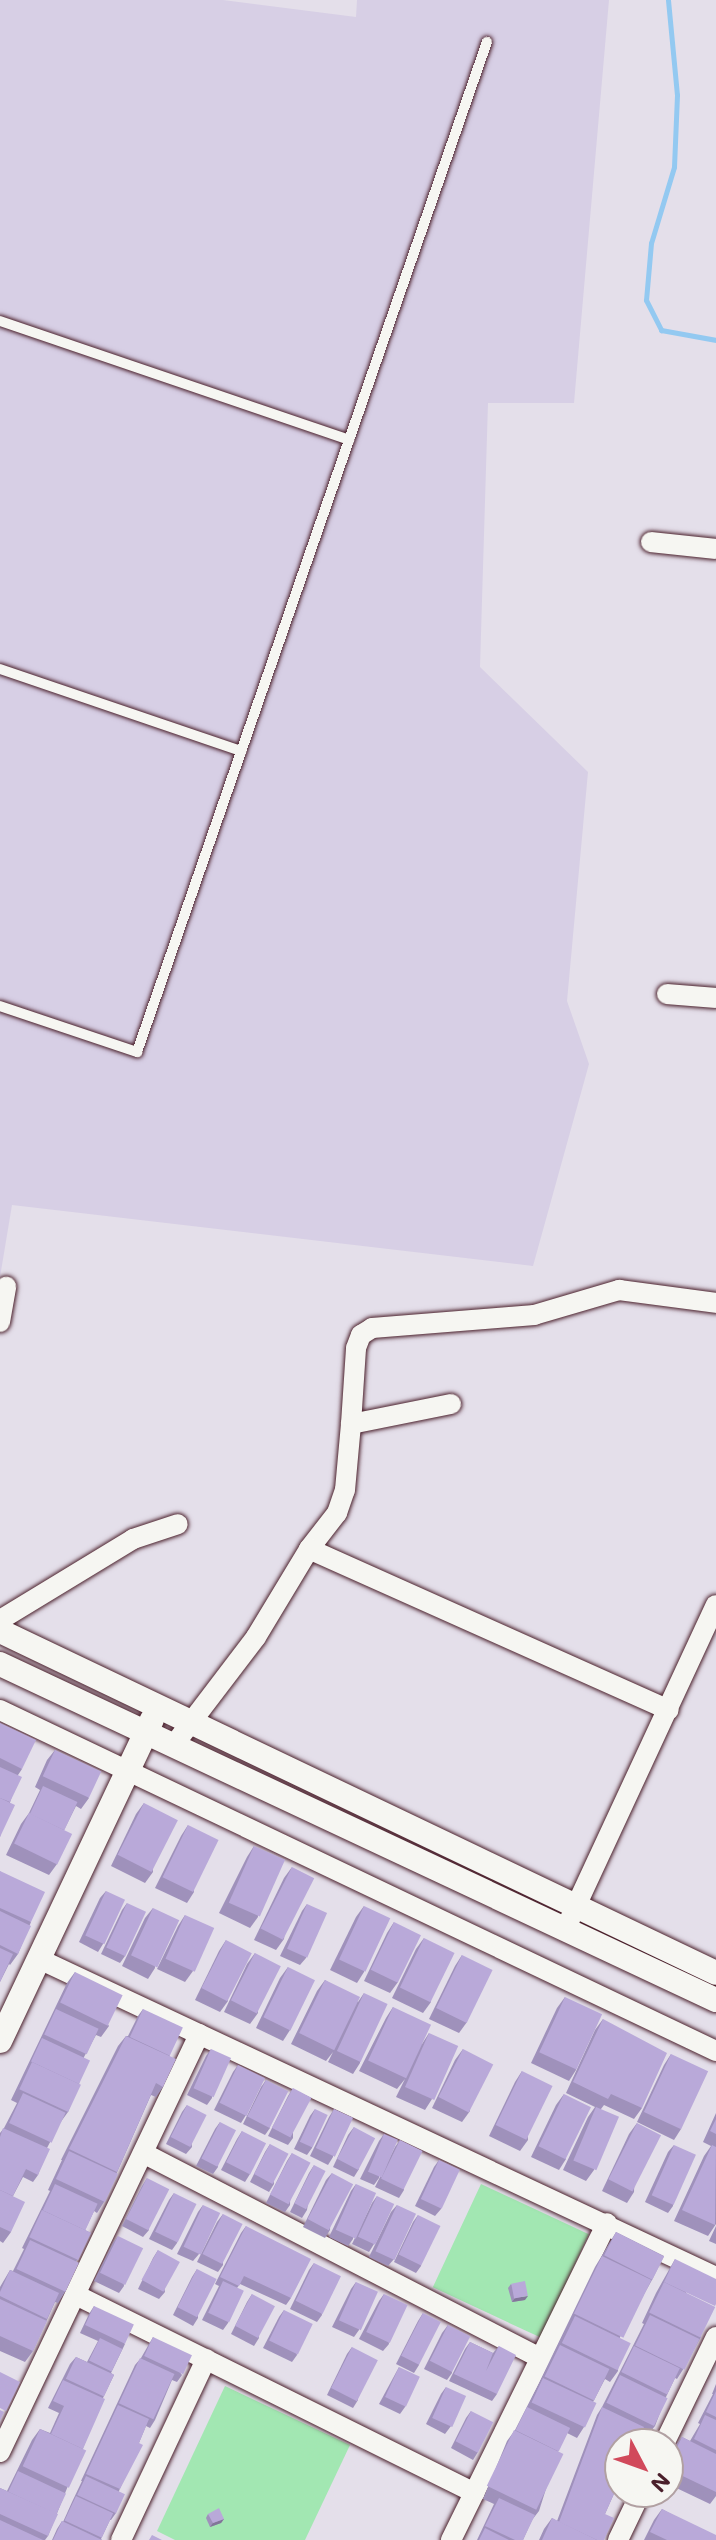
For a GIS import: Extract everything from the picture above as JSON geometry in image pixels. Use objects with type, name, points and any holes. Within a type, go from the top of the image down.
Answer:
[{"type":"street","points":[[651,542],[716,549]]},
{"type":"street","points":[[667,994],[716,998]]},
{"type":"street","points":[[0,1322],[6,1287]]},
{"type":"street","points":[[173,1746],[189,1721],[256,1637],[309,1549],[337,1513],[345,1490],[356,1348],[361,1335],[372,1328],[534,1315],[619,1290],[716,1303]]},
{"type":"street","points":[[351,1424],[451,1404]]},
{"type":"street","points":[[0,1620],[133,1539],[178,1524]]},
{"type":"street","points":[[309,1549],[669,1710]]},
{"type":"street","points":[[564,1929],[716,1605]]},
{"type":"street","points":[[0,1631],[716,1973]]},
{"type":"street","points":[[0,1664],[716,2000]]},
{"type":"street","points":[[0,2041],[157,1707]]},
{"type":"street","points":[[0,1710],[130,1769],[716,2051]]},
{"type":"street","points":[[39,1959],[607,2223],[716,2277]]},
{"type":"street","points":[[0,2452],[145,2154],[199,2034]]},
{"type":"street","points":[[145,2154],[540,2358]]},
{"type":"street","points":[[451,2540],[607,2223]]},
{"type":"street","points":[[76,2295],[474,2493]]},
{"type":"street","points":[[672,2428],[716,2337]]},
{"type":"street","points":[[121,2540],[206,2359]]},
{"type":"street","points":[[618,2540],[633,2508]]},
{"type":"lane","points":[[0,1006],[137,1052],[487,42]]},
{"type":"lane","points":[[0,321],[349,440]]},
{"type":"lane","points":[[0,669],[241,751]]},
{"type":"shaded area","points":[[0,0],[223,0],[356,17],[357,0],[609,0],[574,403],[488,403],[480,667],[588,772],[567,1001],[589,1064],[533,1266],[12,1205],[0,1277]]},
{"type":"green space","points":[[481,2184],[589,2234],[541,2338],[433,2287]]},
{"type":"green space","points":[[225,2386],[350,2445],[305,2540],[175,2540],[157,2531]]},
{"type":"building","points":[[0,1723],[36,1740],[22,1769],[0,1758]]},
{"type":"building","points":[[55,1750],[101,1772],[89,1798],[43,1776]]},
{"type":"building","points":[[0,1767],[22,1777],[10,1802],[0,1798]]},
{"type":"building","points":[[43,1786],[77,1802],[64,1830],[30,1814]]},
{"type":"building","points":[[0,1798],[15,1805],[0,1837]]},
{"type":"building","points":[[144,1803],[178,1820],[152,1872],[118,1855]]},
{"type":"building","points":[[29,1813],[72,1834],[57,1865],[14,1844]]},
{"type":"building","points":[[188,1825],[219,1840],[193,1892],[163,1877]]},
{"type":"building","points":[[254,1846],[285,1860],[260,1916],[229,1903]]},
{"type":"building","points":[[292,1867],[314,1878],[283,1940],[261,1928]]},
{"type":"building","points":[[0,1871],[45,1892],[31,1922],[0,1908]]},
{"type":"building","points":[[106,1891],[125,1900],[104,1944],[85,1935]]},
{"type":"building","points":[[127,1903],[146,1912],[125,1956],[106,1947]]},
{"type":"building","points":[[307,1904],[327,1913],[307,1958],[287,1949]]},
{"type":"building","points":[[364,1906],[390,1918],[365,1972],[339,1959]]},
{"type":"building","points":[[153,1908],[179,1920],[157,1967],[131,1955]]},
{"type":"building","points":[[0,1911],[31,1926],[18,1954],[0,1945]]},
{"type":"building","points":[[185,1915],[214,1928],[195,1972],[165,1959]]},
{"type":"building","points":[[394,1922],[421,1935],[398,1983],[371,1970]]},
{"type":"building","points":[[424,1938],[455,1953],[430,2002],[400,1987]]},
{"type":"building","points":[[226,1940],[252,1953],[227,2001],[201,1988]]},
{"type":"building","points":[[0,1948],[13,1954],[0,1982]]},
{"type":"building","points":[[255,1953],[281,1966],[257,2013],[231,2000]]},
{"type":"building","points":[[462,1955],[493,1970],[467,2023],[436,2008]]},
{"type":"building","points":[[288,1967],[315,1980],[290,2030],[263,2017]]},
{"type":"building","points":[[75,1972],[123,1995],[108,2026],[60,2003]]},
{"type":"building","points":[[325,1980],[360,1997],[334,2050],[299,2033]]},
{"type":"building","points":[[364,1993],[388,2004],[361,2062],[337,2051]]},
{"type":"building","points":[[565,1997],[602,2014],[576,2070],[539,2052]]},
{"type":"building","points":[[393,2007],[431,2025],[406,2078],[368,2060]]},
{"type":"building","points":[[56,2009],[99,2029],[87,2054],[44,2034]]},
{"type":"building","points":[[143,2009],[183,2028],[170,2056],[130,2037]]},
{"type":"building","points":[[603,2019],[667,2053],[642,2108],[611,2094],[608,2099],[573,2082]]},
{"type":"building","points":[[429,2033],[458,2046],[434,2100],[405,2087]]},
{"type":"building","points":[[126,2036],[176,2059],[163,2087],[156,2083],[117,2172],[69,2149]]},
{"type":"building","points":[[42,2038],[90,2060],[79,2084],[31,2062]]},
{"type":"building","points":[[211,2049],[231,2058],[214,2097],[194,2088]]},
{"type":"building","points":[[463,2049],[493,2064],[469,2113],[438,2097]]},
{"type":"building","points":[[671,2054],[708,2071],[681,2129],[644,2112]]},
{"type":"building","points":[[32,2062],[81,2085],[68,2112],[19,2089]]},
{"type":"building","points":[[238,2065],[265,2078],[247,2116],[220,2103]]},
{"type":"building","points":[[522,2071],[553,2086],[526,2140],[496,2125]]},
{"type":"building","points":[[266,2080],[288,2091],[270,2128],[247,2117]]},
{"type":"building","points":[[293,2088],[312,2098],[290,2138],[272,2128]]},
{"type":"building","points":[[23,2093],[66,2113],[52,2143],[9,2123]]},
{"type":"building","points":[[564,2094],[591,2107],[566,2159],[539,2146]]},
{"type":"building","points":[[187,2105],[207,2115],[190,2147],[171,2137]]},
{"type":"building","points":[[596,2107],[619,2117],[596,2170],[573,2160]]},
{"type":"building","points":[[315,2109],[328,2115],[312,2148],[300,2142]]},
{"type":"building","points":[[334,2109],[353,2118],[335,2157],[316,2148]]},
{"type":"building","points":[[716,2119],[716,2134],[710,2131]]},
{"type":"building","points":[[220,2122],[236,2130],[217,2167],[201,2159]]},
{"type":"building","points":[[637,2123],[661,2135],[632,2191],[608,2179]]},
{"type":"building","points":[[354,2127],[375,2138],[358,2170],[337,2159]]},
{"type":"building","points":[[3,2128],[50,2149],[38,2175],[26,2169],[13,2196],[0,2190],[0,2137]]},
{"type":"building","points":[[242,2131],[266,2143],[250,2174],[226,2162]]},
{"type":"building","points":[[384,2134],[398,2140],[382,2178],[368,2172]]},
{"type":"building","points":[[400,2140],[422,2151],[404,2190],[381,2179]]},
{"type":"building","points":[[270,2144],[289,2154],[273,2184],[254,2174]]},
{"type":"building","points":[[674,2145],[696,2155],[674,2205],[652,2195]]},
{"type":"building","points":[[712,2145],[716,2147],[715,2225],[682,2210]]},
{"type":"building","points":[[69,2151],[118,2174],[105,2202],[56,2179]]},
{"type":"building","points":[[292,2153],[311,2163],[288,2204],[270,2194]]},
{"type":"building","points":[[439,2160],[460,2170],[442,2209],[421,2199]]},
{"type":"building","points":[[314,2165],[326,2171],[306,2209],[294,2203]]},
{"type":"building","points":[[332,2173],[353,2184],[329,2230],[308,2219]]},
{"type":"building","points":[[147,2178],[169,2189],[148,2230],[126,2219]]},
{"type":"building","points":[[55,2184],[98,2204],[85,2230],[43,2210]]},
{"type":"building","points":[[356,2184],[376,2193],[356,2239],[336,2230]]},
{"type":"building","points":[[0,2190],[25,2202],[11,2232],[0,2227]]},
{"type":"building","points":[[174,2193],[196,2204],[178,2243],[155,2232]]},
{"type":"building","points":[[377,2196],[394,2204],[375,2245],[358,2237]]},
{"type":"building","points":[[203,2205],[220,2213],[201,2255],[184,2247]]},
{"type":"building","points":[[397,2205],[416,2214],[394,2260],[375,2251]]},
{"type":"building","points":[[42,2210],[91,2233],[78,2260],[29,2237]]},
{"type":"building","points":[[223,2214],[243,2224],[222,2264],[203,2254]]},
{"type":"building","points":[[418,2215],[440,2226],[421,2266],[399,2255]]},
{"type":"building","points":[[246,2226],[311,2259],[291,2298],[244,2276],[239,2286],[220,2277]]},
{"type":"building","points":[[616,2232],[664,2257],[652,2280],[604,2255]]},
{"type":"building","points":[[118,2236],[143,2248],[125,2285],[100,2273]]},
{"type":"building","points":[[30,2240],[79,2263],[65,2292],[16,2269]]},
{"type":"building","points":[[158,2250],[180,2262],[163,2292],[142,2280]]},
{"type":"building","points":[[602,2256],[651,2280],[623,2338],[574,2314]]},
{"type":"building","points":[[675,2259],[716,2279],[715,2306],[664,2282]]},
{"type":"building","points":[[314,2263],[341,2276],[323,2314],[296,2301]]},
{"type":"building","points":[[197,2269],[217,2279],[197,2317],[177,2307]]},
{"type":"building","points":[[10,2270],[59,2293],[47,2319],[0,2296]]},
{"type":"building","points":[[223,2281],[244,2291],[229,2322],[208,2313]]},
{"type":"building","points":[[525,2281],[528,2296],[514,2298],[511,2284]]},
{"type":"building","points":[[356,2282],[378,2292],[361,2330],[339,2320]]},
{"type":"building","points":[[664,2282],[715,2307],[700,2338],[649,2313]]},
{"type":"building","points":[[252,2294],[275,2306],[258,2338],[235,2326]]},
{"type":"building","points":[[384,2294],[408,2305],[390,2343],[366,2332]]},
{"type":"building","points":[[0,2299],[47,2321],[33,2351],[0,2336]]},
{"type":"building","points":[[94,2306],[134,2325],[125,2344],[85,2325]]},
{"type":"building","points":[[284,2310],[313,2324],[298,2355],[269,2341]]},
{"type":"building","points":[[423,2313],[441,2322],[419,2365],[401,2356]]},
{"type":"building","points":[[650,2315],[699,2339],[685,2370],[635,2346]]},
{"type":"building","points":[[575,2316],[631,2343],[618,2370],[562,2343]]},
{"type":"building","points":[[448,2325],[470,2336],[452,2372],[430,2361]]},
{"type":"building","points":[[153,2337],[192,2355],[183,2374],[144,2356]]},
{"type":"building","points":[[100,2338],[122,2349],[112,2371],[89,2360]]},
{"type":"building","points":[[470,2342],[493,2353],[486,2371],[499,2346],[516,2355],[497,2394],[454,2374]]},
{"type":"building","points":[[560,2345],[609,2369],[594,2401],[545,2376]]},
{"type":"building","points":[[634,2346],[680,2368],[667,2394],[621,2372]]},
{"type":"building","points":[[352,2347],[378,2360],[357,2401],[331,2388]]},
{"type":"building","points":[[76,2357],[114,2375],[104,2397],[66,2379]]},
{"type":"building","points":[[140,2358],[174,2374],[153,2419],[119,2403]]},
{"type":"building","points":[[399,2367],[420,2377],[406,2407],[385,2397]]},
{"type":"building","points":[[0,2372],[20,2382],[6,2411],[0,2408]]},
{"type":"building","points":[[620,2375],[668,2398],[654,2426],[606,2403]]},
{"type":"building","points":[[543,2378],[596,2403],[585,2427],[532,2402]]},
{"type":"building","points":[[63,2380],[105,2399],[83,2449],[51,2434],[64,2406],[53,2401]]},
{"type":"building","points":[[446,2387],[466,2396],[452,2427],[432,2418]]},
{"type":"building","points":[[716,2391],[716,2417],[706,2412]]},
{"type":"building","points":[[118,2405],[149,2419],[139,2443],[143,2445],[120,2489],[86,2474]]},
{"type":"building","points":[[527,2407],[570,2428],[559,2451],[516,2430]]},
{"type":"building","points":[[602,2407],[644,2427],[604,2428],[604,2508],[608,2508],[605,2514],[614,2518],[604,2540],[597,2540],[559,2522]]},
{"type":"building","points":[[471,2411],[493,2422],[478,2453],[456,2441]]},
{"type":"building","points":[[705,2415],[716,2420],[716,2450],[694,2439]]},
{"type":"building","points":[[40,2429],[86,2451],[69,2488],[23,2466]]},
{"type":"building","points":[[514,2430],[563,2454],[536,2510],[487,2486]]},
{"type":"building","points":[[684,2438],[716,2454],[716,2492],[684,2477]]},
{"type":"building","points":[[18,2471],[66,2493],[56,2514],[8,2492]]},
{"type":"building","points":[[86,2476],[125,2494],[116,2513],[77,2495]]},
{"type":"building","points":[[0,2488],[58,2514],[48,2536],[0,2514]]},
{"type":"building","points":[[76,2496],[113,2513],[102,2538],[65,2520]]},
{"type":"building","points":[[499,2498],[535,2515],[523,2540],[515,2540],[485,2526]]},
{"type":"building","points":[[219,2508],[224,2519],[213,2523],[208,2514]]},
{"type":"building","points":[[662,2509],[716,2535],[716,2540],[667,2540],[650,2532]]},
{"type":"building","points":[[552,2518],[597,2540],[542,2540]]},
{"type":"building","points":[[0,2520],[43,2540],[0,2540]]},
{"type":"building","points":[[62,2521],[102,2540],[53,2540]]},
{"type":"building","points":[[485,2528],[509,2540],[479,2540]]},
{"type":"waterway","points":[[668,0],[677,95],[674,167],[651,243],[646,300],[661,330],[716,340]]}]
